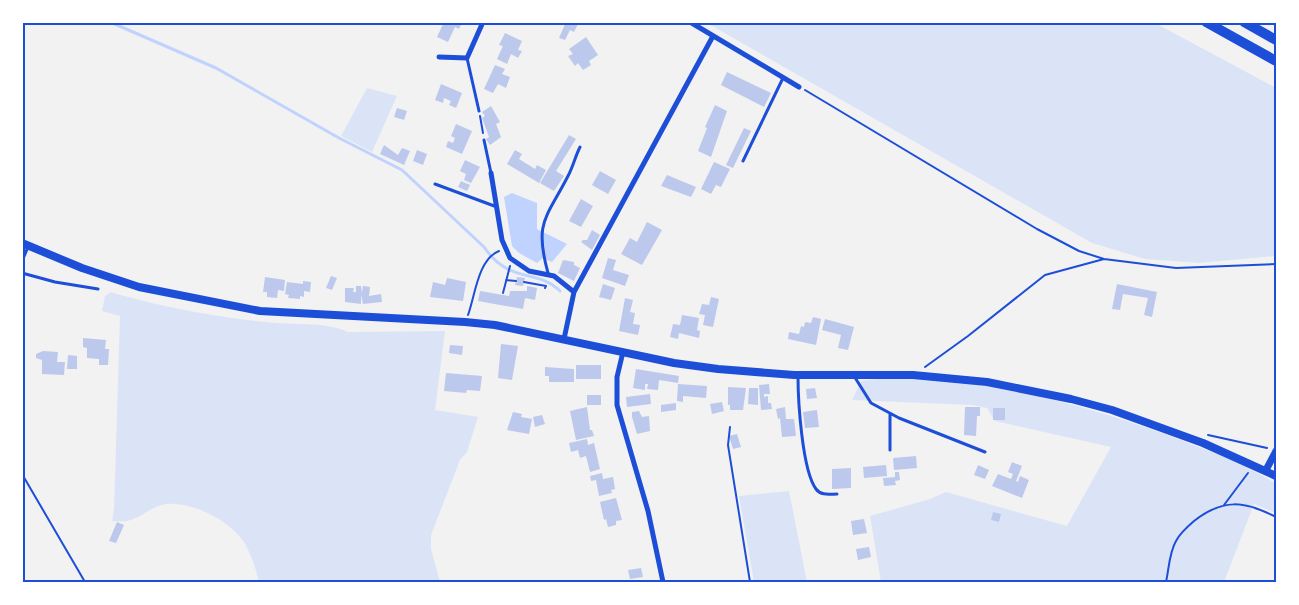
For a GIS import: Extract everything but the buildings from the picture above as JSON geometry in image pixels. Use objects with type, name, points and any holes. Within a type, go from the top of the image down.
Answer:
[{"type":"highway","points":[[1206,22],[1276,61]]},
{"type":"highway","points":[[1244,22],[1276,40]]},
{"type":"main road","points":[[25,245],[139,286],[260,311],[465,322],[564,338],[623,352],[718,369],[798,375],[913,375],[987,382],[1071,399],[1151,424],[1266,470],[1276,476]]},
{"type":"street","points":[[439,57],[467,58],[483,22]]},
{"type":"street","points":[[690,22],[799,87]]},
{"type":"street","points":[[564,338],[574,292],[713,36]]},
{"type":"street","points":[[492,173],[504,250],[510,258],[529,270],[548,274],[574,292]]},
{"type":"street","points":[[623,352],[617,377],[617,404],[648,511],[663,582]]},
{"type":"street","points":[[1266,470],[1276,451]]},
{"type":"lane","points":[[467,58],[479,111]]},
{"type":"lane","points":[[743,162],[783,77]]},
{"type":"lane","points":[[484,140],[492,173]]},
{"type":"lane","points":[[548,274],[542,226],[580,148]]},
{"type":"lane","points":[[435,184],[497,207]]},
{"type":"lane","points":[[22,261],[25,245]]},
{"type":"lane","points":[[22,273],[55,282],[98,289]]},
{"type":"lane","points":[[798,375],[798,391],[809,474],[817,490],[824,495],[837,494]]},
{"type":"lane","points":[[854,375],[871,402],[890,413],[985,452]]},
{"type":"lane","points":[[890,413],[890,450]]},
{"type":"path","points":[[799,87],[1058,242],[1104,259],[1176,268],[1276,264]]},
{"type":"path","points":[[479,111],[484,140]]},
{"type":"path","points":[[465,322],[481,274],[488,259],[495,252]]},
{"type":"path","points":[[913,375],[968,336],[1045,275],[1104,259]]},
{"type":"path","points":[[503,293],[510,268]]},
{"type":"path","points":[[506,280],[516,281]]},
{"type":"path","points":[[524,282],[546,286],[545,288]]},
{"type":"path","points":[[730,427],[728,445],[750,582]]},
{"type":"path","points":[[1206,434],[1276,451]]},
{"type":"path","points":[[1224,505],[1250,470]]},
{"type":"path","points":[[22,474],[85,582]]},
{"type":"path","points":[[1166,582],[1172,551],[1180,533],[1200,516],[1224,505],[1244,505],[1276,516]]},
{"type":"shaded area","points":[[707,23],[1155,23],[1276,88],[1276,256],[1199,263],[1145,259],[1092,243]]},
{"type":"shaded area","points":[[367,88],[397,96],[372,152],[341,136]]},
{"type":"shaded area","points":[[111,292],[150,303],[215,315],[277,323],[322,325],[348,332],[445,331],[435,410],[478,417],[467,452],[460,460],[431,535],[431,549],[440,582],[259,582],[249,551],[238,534],[220,520],[198,509],[176,504],[166,504],[131,520],[112,521],[114,509],[120,316],[102,311],[105,296]]},
{"type":"shaded area","points":[[891,377],[929,379],[1003,389],[1076,406],[1148,428],[1231,460],[1276,484],[1276,513],[1254,504],[1224,582],[881,582],[870,516],[930,499],[946,492],[1067,526],[1111,447],[995,421],[987,408],[973,405],[852,400],[861,381]]},
{"type":"shaded area","points":[[789,491],[807,582],[754,582],[739,496]]},
{"type":"water","points":[[512,193],[537,203],[537,229],[567,244],[552,262],[543,258],[537,263],[519,253],[512,246],[504,197]]},
{"type":"waterway","points":[[110,22],[216,68],[339,138],[402,170],[504,267],[513,272],[542,280],[560,291]]}]
